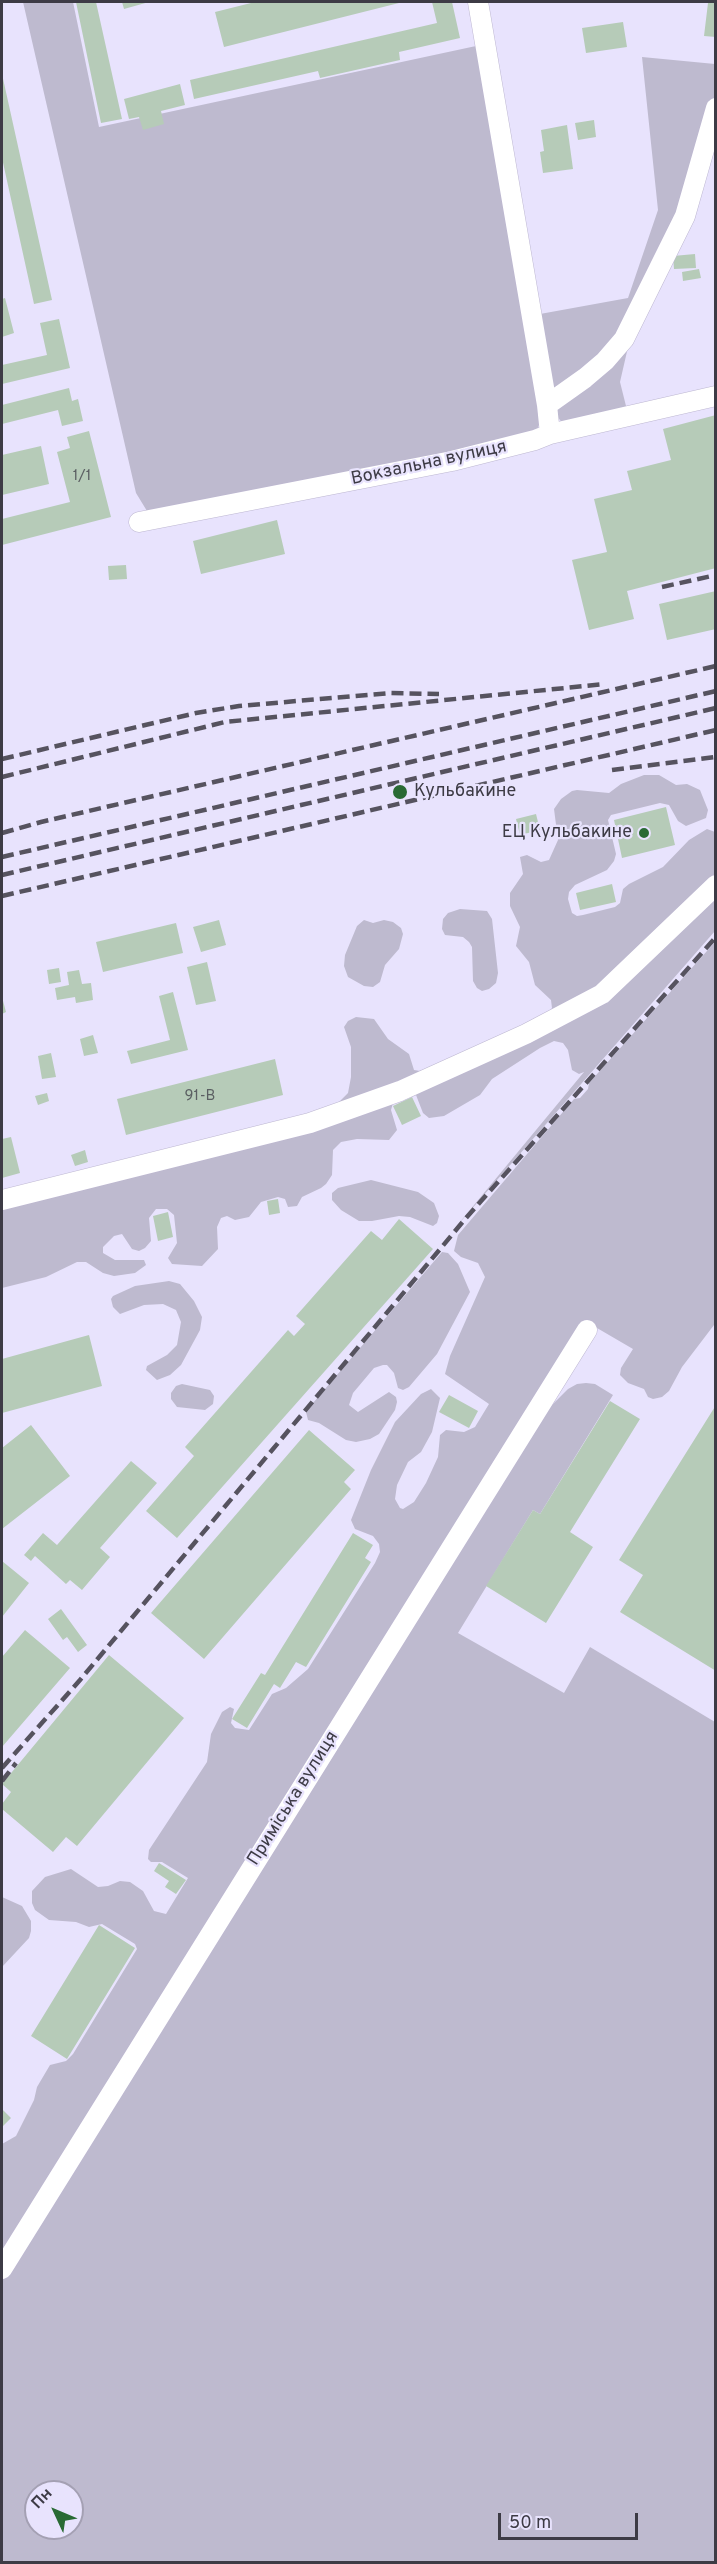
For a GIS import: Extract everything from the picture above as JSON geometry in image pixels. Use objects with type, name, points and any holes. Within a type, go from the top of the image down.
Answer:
[{"type":"street","points":[[478,2],[547,405],[550,434]]},
{"type":"street","points":[[547,405],[585,378],[624,339],[685,216],[716,108]]},
{"type":"street","name":"Вокзальна вулиця","points":[[139,522],[452,461],[535,440],[550,434],[716,396]]},
{"type":"street","points":[[2,1200],[310,1123],[400,1091],[526,1034],[602,994],[716,885]]},
{"type":"street","name":"Приміська вулиця","points":[[2,2269],[587,1330]]},
{"type":"shaded area","points":[[23,2],[73,2],[99,127],[476,46],[540,422],[537,430],[528,437],[147,511],[136,493]]},
{"type":"shaded area","points":[[642,57],[715,64],[715,122],[631,334],[620,382],[627,410],[564,425],[556,415],[540,314],[628,298],[658,210]]},
{"type":"shaded area","points":[[644,775],[659,775],[676,785],[687,784],[700,790],[708,810],[706,818],[686,826],[678,821],[669,805],[660,803],[611,815],[608,820],[616,854],[614,861],[607,870],[575,885],[569,892],[568,899],[572,913],[577,916],[615,907],[620,903],[623,889],[663,867],[689,840],[707,829],[715,832],[715,931],[455,1228],[584,1072],[579,1074],[572,1070],[568,1050],[563,1043],[554,1041],[540,1048],[492,1079],[480,1095],[444,1116],[429,1118],[423,1113],[416,1095],[393,1103],[391,1110],[397,1130],[389,1140],[357,1139],[341,1142],[333,1150],[332,1175],[326,1184],[302,1197],[297,1206],[288,1207],[285,1199],[278,1197],[261,1202],[249,1217],[235,1220],[227,1216],[221,1218],[217,1227],[218,1249],[202,1266],[172,1264],[168,1258],[177,1243],[174,1215],[167,1209],[156,1209],[149,1218],[151,1241],[145,1248],[139,1251],[132,1249],[122,1234],[114,1236],[103,1247],[103,1253],[115,1260],[144,1260],[146,1265],[135,1273],[114,1276],[103,1273],[86,1262],[77,1262],[46,1277],[2,1288],[2,1205],[335,1106],[348,1093],[351,1077],[351,1047],[344,1027],[348,1021],[356,1017],[374,1019],[388,1039],[409,1054],[414,1070],[420,1071],[547,1015],[552,1008],[551,1000],[535,985],[529,962],[516,946],[520,927],[510,906],[510,893],[523,874],[520,857],[527,855],[541,862],[549,860],[558,840],[554,809],[561,799],[572,791],[609,793],[621,784]]},
{"type":"shaded area","points":[[460,909],[487,911],[492,919],[498,973],[496,983],[489,989],[482,991],[473,981],[472,947],[469,942],[463,937],[445,935],[442,929],[443,919],[448,913]]},
{"type":"shaded area","points":[[364,920],[373,923],[384,920],[393,922],[401,928],[403,934],[399,949],[385,965],[380,982],[373,987],[364,986],[348,977],[344,966],[345,955],[357,926]]},
{"type":"shaded area","points":[[715,942],[714,1325],[682,1367],[669,1391],[662,1397],[653,1399],[648,1397],[644,1389],[628,1383],[620,1375],[621,1368],[633,1349],[585,1321],[581,1323],[2,2256],[2,2144],[16,2136],[34,2100],[37,2087],[50,2065],[66,2061],[73,2054],[137,1949],[135,1944],[102,1924],[89,1927],[76,1922],[49,1920],[35,1910],[32,1903],[32,1891],[45,1877],[71,1869],[98,1887],[120,1881],[130,1882],[143,1891],[154,1911],[166,1914],[188,1878],[162,1862],[151,1862],[148,1859],[149,1850],[207,1762],[211,1734],[222,1712],[230,1707],[234,1709],[231,1723],[235,1728],[249,1730],[272,1694],[286,1688],[308,1669],[375,1563],[380,1552],[379,1544],[373,1536],[355,1529],[351,1520],[371,1470],[395,1422],[421,1394],[431,1389],[440,1398],[432,1432],[421,1452],[408,1462],[397,1485],[395,1499],[403,1509],[414,1502],[426,1483],[438,1457],[440,1435],[446,1430],[464,1432],[475,1427],[489,1404],[445,1374],[450,1356],[485,1277],[478,1263],[461,1257],[454,1251],[458,1235],[574,1099],[580,1098],[588,1089],[589,1083]]},
{"type":"shaded area","points":[[371,1180],[418,1192],[434,1203],[439,1216],[437,1223],[433,1226],[410,1217],[399,1216],[359,1221],[341,1210],[332,1200],[332,1193],[338,1188]]},
{"type":"shaded area","points":[[442,1252],[448,1253],[458,1264],[470,1292],[437,1354],[409,1387],[403,1390],[398,1388],[394,1373],[387,1365],[383,1365],[374,1368],[353,1393],[349,1405],[358,1412],[389,1392],[396,1397],[395,1410],[379,1434],[356,1442],[346,1440],[319,1423],[308,1420],[306,1412],[313,1403]]},
{"type":"shaded area","points":[[169,1281],[180,1284],[194,1301],[202,1317],[200,1330],[181,1365],[170,1375],[157,1380],[146,1370],[147,1366],[167,1355],[177,1345],[181,1322],[176,1310],[163,1304],[144,1305],[120,1314],[113,1307],[111,1299],[135,1286]]},
{"type":"shaded area","points":[[182,1384],[210,1390],[214,1396],[213,1404],[205,1410],[177,1407],[171,1399],[171,1393],[176,1386]]},
{"type":"shaded area","points":[[577,1384],[595,1384],[613,1395],[540,1514],[533,1510],[458,1633],[564,1693],[590,1647],[715,1722],[715,2562],[2,2562],[2,2275],[549,1408],[568,1389]]},
{"type":"shaded area","points":[[2,1897],[22,1906],[31,1921],[31,1931],[29,1938],[2,1967]]},
{"type":"building","points":[[76,2],[96,2],[122,119],[101,123]]},
{"type":"building","points":[[122,2],[149,2],[124,9]]},
{"type":"building","points":[[255,2],[403,2],[224,47],[215,12]]},
{"type":"building","points":[[432,2],[452,2],[460,38],[399,52],[400,60],[320,78],[318,71],[194,99],[190,80],[437,23]]},
{"type":"building","points":[[708,3],[716,3],[716,37],[704,36]]},
{"type":"building","points":[[623,22],[627,47],[586,53],[582,28]]},
{"type":"building","points":[[2,74],[52,300],[34,304],[2,158]]},
{"type":"building","points":[[180,84],[185,105],[161,111],[164,124],[143,130],[139,117],[129,119],[124,99]]},
{"type":"building","points":[[594,120],[596,137],[578,140],[575,123]]},
{"type":"building","points":[[567,125],[573,169],[543,173],[540,152],[544,151],[541,130]]},
{"type":"building","points":[[695,254],[696,268],[674,269],[673,256]]},
{"type":"building","points":[[699,269],[701,278],[683,281],[682,272]]},
{"type":"building","points":[[5,298],[14,333],[2,337],[2,299]]},
{"type":"building","points":[[59,319],[70,368],[2,384],[2,365],[47,355],[40,323]]},
{"type":"building","points":[[69,388],[72,401],[78,399],[83,421],[62,426],[58,410],[2,424],[2,405]]},
{"type":"building","points":[[716,415],[716,568],[627,591],[634,619],[589,630],[572,560],[607,552],[594,499],[632,490],[627,471],[671,460],[663,429]]},
{"type":"building","points":[[89,431],[111,517],[2,545],[2,519],[70,502],[57,452],[70,448],[67,437]]},
{"type":"building","points":[[41,446],[49,484],[2,495],[2,455]]},
{"type":"building","points":[[277,520],[285,554],[201,574],[193,541]]},
{"type":"building","points":[[126,565],[127,579],[109,580],[108,566]]},
{"type":"building","points":[[716,591],[716,629],[667,640],[659,604]]},
{"type":"building","name":"ЕЦ Кульбакине","points":[[666,807],[675,845],[622,858],[614,820]]},
{"type":"building","points":[[536,814],[540,830],[520,835],[516,819]]},
{"type":"building","points":[[612,884],[616,902],[580,910],[576,893]]},
{"type":"building","points":[[219,920],[226,945],[201,952],[193,927]]},
{"type":"building","points":[[176,923],[183,953],[103,972],[96,942]]},
{"type":"building","points":[[207,962],[216,1001],[196,1005],[187,967]]},
{"type":"building","points":[[59,968],[61,982],[49,984],[47,970]]},
{"type":"building","points":[[79,970],[82,984],[91,983],[93,1000],[76,1003],[75,997],[57,1000],[55,988],[69,985],[67,972]]},
{"type":"building","points":[[173,992],[188,1050],[131,1064],[127,1051],[170,1040],[159,996]]},
{"type":"building","points":[[2,997],[6,1012],[2,1014]]},
{"type":"building","points":[[93,1035],[98,1053],[84,1056],[80,1039]]},
{"type":"building","points":[[51,1053],[56,1077],[42,1079],[38,1056]]},
{"type":"building","points":[[275,1059],[283,1095],[126,1135],[117,1099]]},
{"type":"building","points":[[47,1093],[49,1101],[38,1105],[35,1096]]},
{"type":"building","points":[[412,1097],[421,1116],[402,1125],[393,1106]]},
{"type":"building","points":[[11,1137],[20,1173],[2,1178],[2,1139]]},
{"type":"building","points":[[85,1150],[88,1162],[75,1166],[71,1155]]},
{"type":"building","points":[[278,1199],[280,1213],[269,1215],[267,1201]]},
{"type":"building","points":[[168,1212],[173,1237],[158,1241],[153,1216]]},
{"type":"building","points":[[399,1219],[433,1249],[177,1538],[146,1511],[194,1456],[185,1447],[288,1330],[294,1336],[305,1324],[296,1316],[371,1231],[382,1240]]},
{"type":"building","points":[[89,1335],[102,1386],[2,1413],[2,1359]]},
{"type":"building","points":[[449,1395],[478,1411],[469,1428],[439,1412]]},
{"type":"building","points":[[610,1401],[640,1419],[570,1532],[593,1547],[546,1623],[486,1586],[533,1510],[540,1514]]},
{"type":"building","points":[[716,1405],[716,1671],[620,1612],[643,1575],[619,1560]]},
{"type":"building","points":[[31,1425],[70,1476],[2,1529],[2,1448]]},
{"type":"building","points":[[309,1430],[355,1470],[344,1482],[351,1489],[204,1659],[151,1613]]},
{"type":"building","points":[[131,1461],[157,1483],[100,1548],[110,1557],[82,1590],[70,1580],[66,1584],[35,1556],[31,1561],[24,1555],[43,1533],[57,1545]]},
{"type":"building","points":[[353,1533],[373,1545],[365,1558],[371,1562],[306,1667],[296,1662],[280,1688],[274,1684],[247,1728],[232,1719],[261,1673],[265,1675]]},
{"type":"building","points":[[2,1561],[29,1583],[2,1617]]},
{"type":"building","points":[[61,1609],[87,1645],[78,1652],[67,1637],[63,1640],[48,1619]]},
{"type":"building","points":[[25,1630],[70,1668],[2,1747],[2,1657]]},
{"type":"building","points":[[109,1655],[184,1718],[77,1846],[66,1837],[53,1852],[2,1809],[2,1804],[11,1792],[2,1784]]},
{"type":"building","points":[[159,1863],[186,1880],[176,1894],[165,1887],[169,1881],[154,1871]]},
{"type":"building","points":[[99,1925],[135,1948],[67,2059],[31,2036]]},
{"type":"building","points":[[2,2109],[11,2118],[2,2127]]},
{"type":"railway","points":[[662,587],[716,575]]},
{"type":"railway","points":[[2,833],[41,822],[716,666]]},
{"type":"railway","points":[[2,777],[225,722],[605,684]]},
{"type":"railway","points":[[2,857],[716,691]]},
{"type":"railway","points":[[2,759],[196,713],[239,706],[390,693],[439,694]]},
{"type":"railway","points":[[2,875],[716,708]]},
{"type":"railway","points":[[2,896],[716,730]]},
{"type":"railway","points":[[612,770],[716,757]]},
{"type":"railway","points":[[2,1768],[80,1680],[466,1218],[716,937]]},
{"type":"railway","points":[[2,1781],[16,1763]]},
{"type":"place","name":"Кульбакине","points":[[400,792]]},
{"type":"place","name":"ЕЦ Кульбакине","points":[[644,833]]}]
